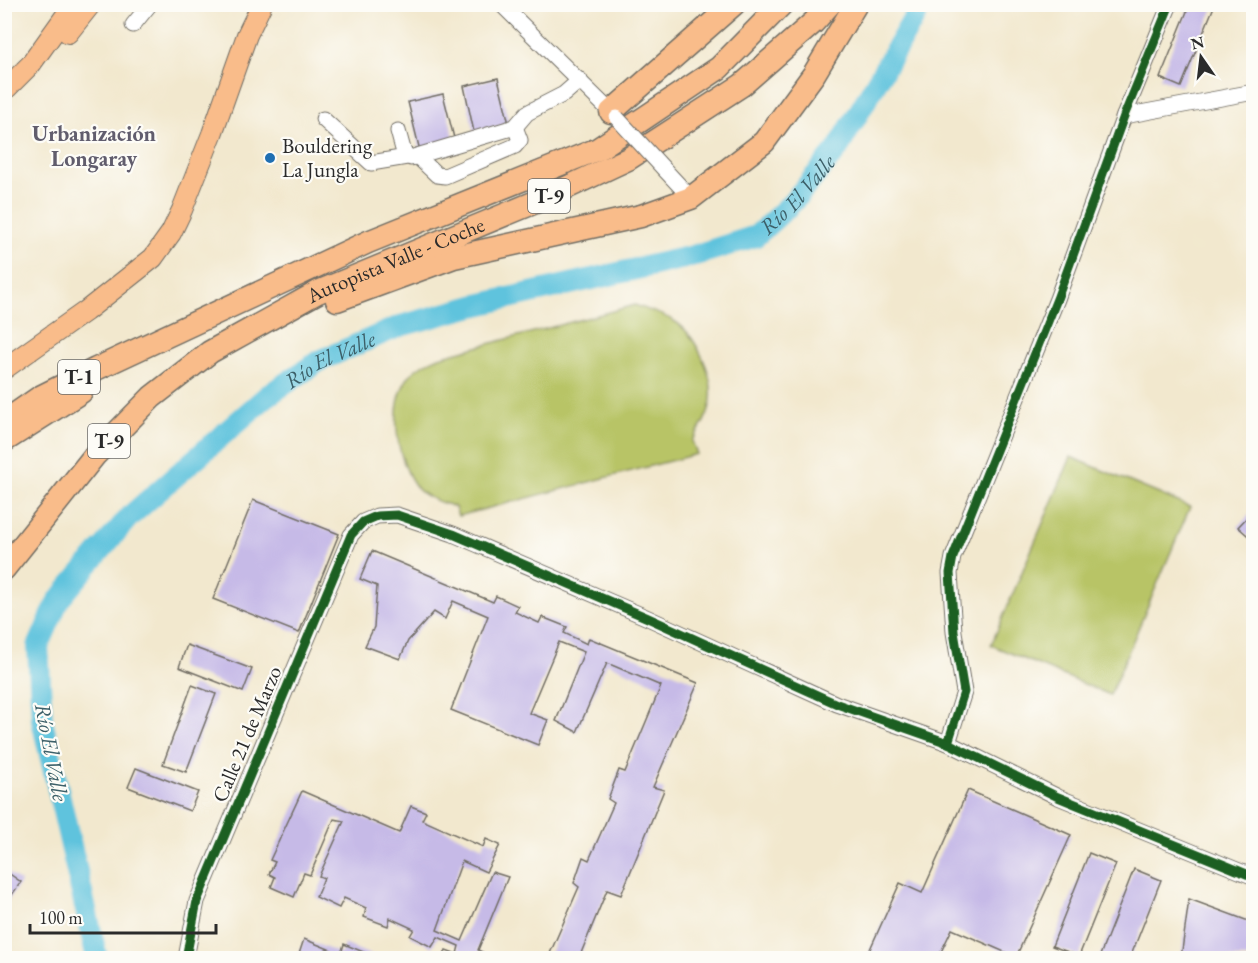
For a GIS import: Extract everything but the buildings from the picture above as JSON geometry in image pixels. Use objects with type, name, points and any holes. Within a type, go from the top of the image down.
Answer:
[{"type":"highway","points":[[614,115],[734,4]]},
{"type":"highway","name":"Autopista Valle - Coche","points":[[4,422],[40,397],[158,339],[368,242],[598,149],[720,68],[782,4]]},
{"type":"highway","name":"Autopista Valle - Coche","points":[[4,569],[95,455],[152,397],[210,352],[318,292],[538,201],[628,159],[742,85],[814,22],[830,4]]},
{"type":"highway","points":[[237,336],[454,257],[641,216],[691,198],[764,142],[814,74],[856,4]]},
{"type":"highway","points":[[4,441],[56,406],[143,356],[158,339]]},
{"type":"main road","points":[[4,91],[31,64],[74,4]]},
{"type":"main road","points":[[31,64],[55,49],[91,4]]},
{"type":"main road","points":[[4,369],[132,277],[153,258],[165,242],[182,210],[247,35],[262,4]]},
{"type":"street","points":[[133,25],[150,4]]},
{"type":"street","points":[[501,4],[580,80],[691,198]]},
{"type":"street","points":[[1170,4],[1124,116],[1057,299],[953,557],[950,573],[954,632],[964,692],[948,743],[1058,797],[1254,877]]},
{"type":"street","points":[[323,119],[371,163],[412,156],[515,127],[528,113],[564,94],[580,80]]},
{"type":"street","points":[[1124,116],[1254,92]]},
{"type":"street","points":[[398,132],[404,153],[412,156],[440,177],[466,168],[518,144],[520,140],[515,127]]},
{"type":"street","points":[[458,144],[466,168]]},
{"type":"street","name":"Calle 21 de Marzo","points":[[186,958],[197,901],[351,535],[363,522],[377,516],[397,515],[453,534],[648,618],[837,704],[948,743]]},
{"type":"green space","points":[[635,305],[665,316],[682,327],[702,356],[709,378],[711,399],[707,416],[692,441],[697,454],[458,516],[455,507],[430,498],[418,489],[404,462],[397,429],[400,396],[405,382],[416,369],[439,357]]},
{"type":"green space","points":[[1071,457],[1190,507],[1110,695],[991,645]]},
{"type":"waterway","name":"Río El Valle","points":[[97,958],[42,720],[38,647],[58,601],[129,517],[267,396],[319,361],[400,326],[473,306],[693,256],[756,236],[792,203],[837,150],[922,4]]},
{"type":"cycle path","points":[[948,743],[964,692],[954,632],[950,573],[953,557],[1057,299],[1124,116],[1170,4]]},
{"type":"cycle path","points":[[186,958],[197,901],[351,535],[363,522],[377,516],[397,515],[453,534],[648,618],[837,704],[948,743],[1058,797],[1254,877]]},
{"type":"place","name":"Bouldering La Jungla","points":[[270,158]]},
{"type":"district","name":"Urbanización Longaray","points":[[94,146]]}]
